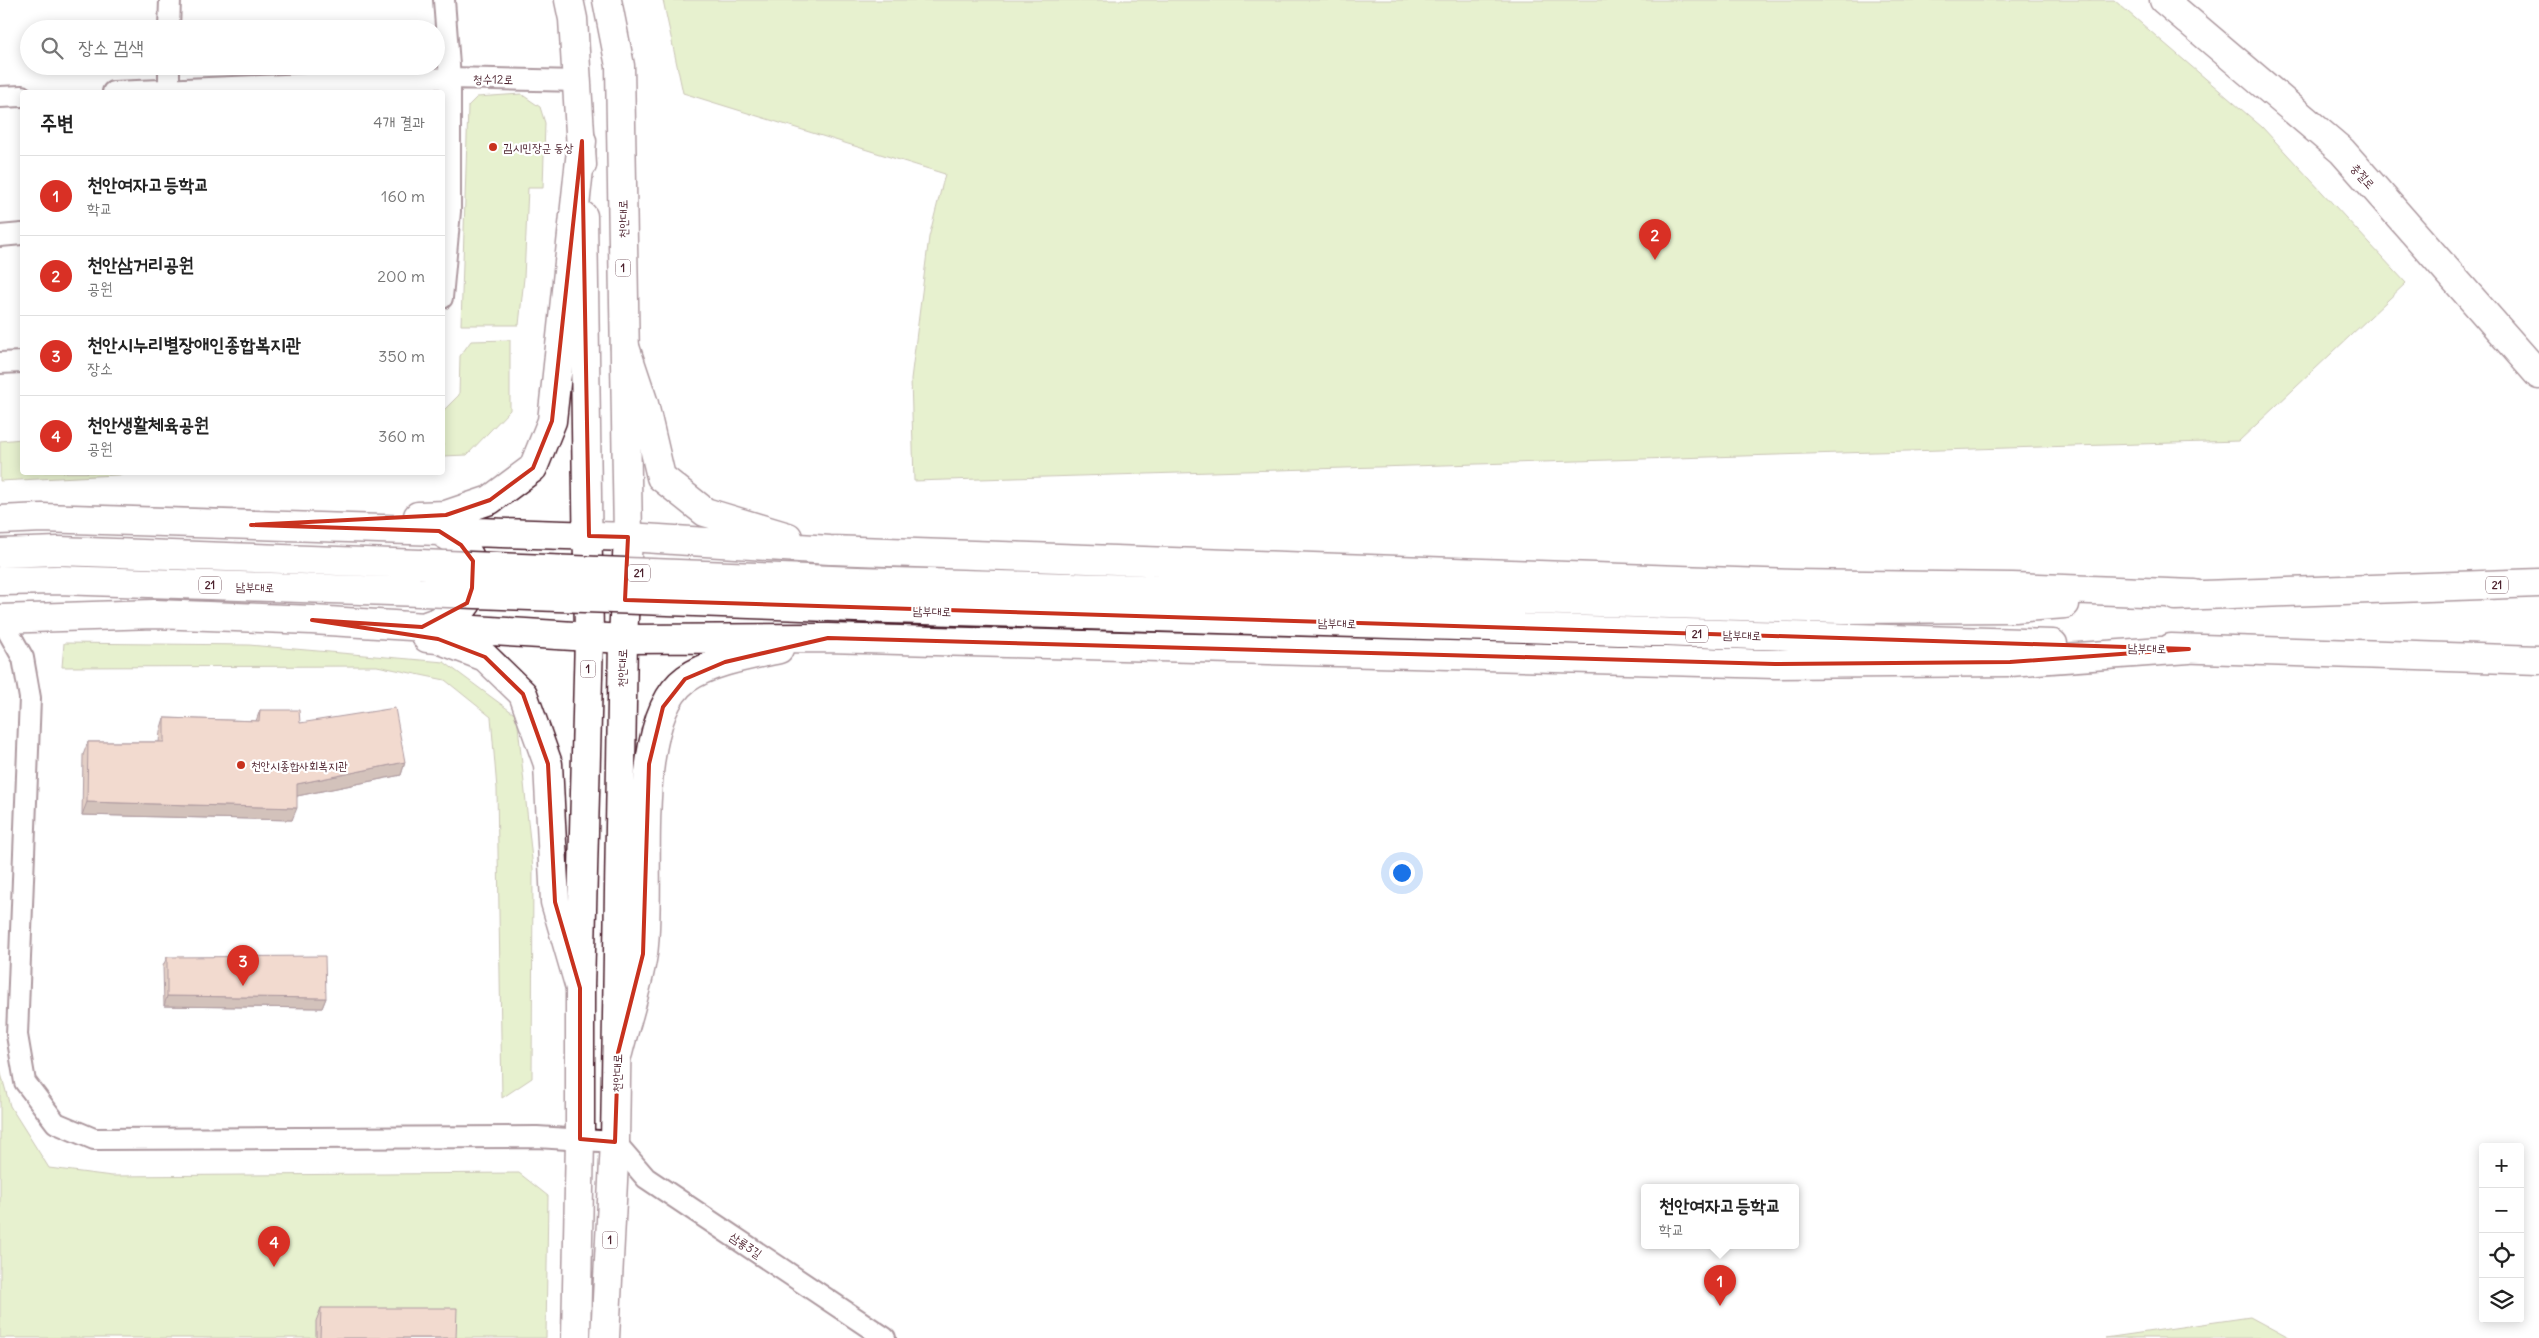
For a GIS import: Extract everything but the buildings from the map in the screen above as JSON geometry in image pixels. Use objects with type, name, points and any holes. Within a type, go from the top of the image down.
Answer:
[{"type":"main road","name":"1","points":[[569,0],[573,19],[582,141],[589,536],[589,637],[580,988],[580,1139],[576,1338]]},
{"type":"main road","name":"천안대로","points":[[605,1338],[616,1142],[623,638],[628,537],[620,66],[607,0]]},
{"type":"main road","name":"충절로","points":[[2164,0],[2342,151],[2539,375]]},
{"type":"main road","points":[[251,525],[446,515],[490,500],[533,468],[552,421],[582,141]]},
{"type":"main road","points":[[625,347],[644,404],[661,478],[705,512],[830,550]]},
{"type":"main road","points":[[0,520],[42,518],[628,537],[830,550],[1794,584],[2012,587],[2194,594]]},
{"type":"main road","points":[[422,627],[460,610],[467,603],[472,588],[473,561],[461,545],[439,531]]},
{"type":"main road","name":"21","points":[[0,553],[59,551],[857,581],[1844,609],[2014,608],[2194,594],[2539,583]]},
{"type":"main road","name":"남부대로","points":[[0,582],[58,580],[856,608],[2538,660]]},
{"type":"main road","points":[[0,619],[154,614],[312,620],[589,637],[828,638],[1775,664],[2010,662],[2190,649]]},
{"type":"main road","points":[[312,620],[438,639],[485,657],[524,694],[548,764],[554,902],[580,988]]},
{"type":"main road","points":[[618,1053],[643,954],[649,764],[663,707],[685,679],[725,662],[828,638]]},
{"type":"street","points":[[169,20],[170,0]]},
{"type":"street","points":[[444,0],[450,78],[445,233]]},
{"type":"street","points":[[169,75],[169,90]]},
{"type":"street","name":"청수12로","points":[[191,90],[450,78],[578,81]]},
{"type":"street","points":[[0,97],[20,96]]},
{"type":"street","points":[[0,236],[20,234]]},
{"type":"street","points":[[0,363],[20,362]]},
{"type":"street","points":[[0,619],[23,658],[30,698],[17,1035],[25,1082],[56,1123],[94,1139],[537,1137],[616,1142]]},
{"type":"street","name":"삼룡3길","points":[[616,1142],[646,1178],[885,1338]]},
{"type":"highlighted area","points":[[582,141],[589,536],[628,537],[625,600],[2189,649],[2010,662],[1775,664],[828,638],[725,662],[685,679],[663,707],[649,764],[643,954],[618,1053],[615,1142],[580,1139],[580,988],[555,902],[548,764],[523,694],[485,657],[438,639],[312,620],[422,627],[467,603],[472,588],[473,561],[461,545],[439,531],[251,525],[446,515],[490,500],[533,468],[552,421]]},
{"type":"green space","points":[[663,0],[2114,0],[2262,127],[2406,283],[2239,441],[914,481],[911,379],[929,237],[945,174],[683,93]]},
{"type":"green space","points":[[521,94],[540,107],[545,123],[543,188],[528,188],[524,278],[519,325],[461,325],[468,106],[477,97]]},
{"type":"green space","points":[[510,340],[510,410],[467,455],[445,456],[445,409],[459,395],[460,356],[471,341]]},
{"type":"green space","points":[[20,439],[20,475],[116,475],[0,481],[0,441]]},
{"type":"green space","points":[[64,643],[249,645],[444,662],[517,716],[533,869],[532,1078],[502,1098],[497,789],[491,717],[445,680],[377,666],[62,667]]},
{"type":"green space","points":[[0,1070],[10,1106],[49,1168],[112,1176],[519,1173],[548,1196],[546,1338],[0,1338]]},
{"type":"green space","points":[[2250,1317],[2289,1338],[2105,1338]]},
{"type":"place","name":"김시민장군 동상","points":[[493,147]]},
{"type":"place","name":"천안삼거리공원","points":[[1655,260]]},
{"type":"place","name":"천안시종합사회복지관","points":[[241,765]]},
{"type":"place","name":"천안시누리별장애인종합복지관","points":[[243,986]]},
{"type":"place","name":"천안생활체육공원","points":[[274,1267]]},
{"type":"place","name":"천안여자고등학교","points":[[1720,1306]]}]
